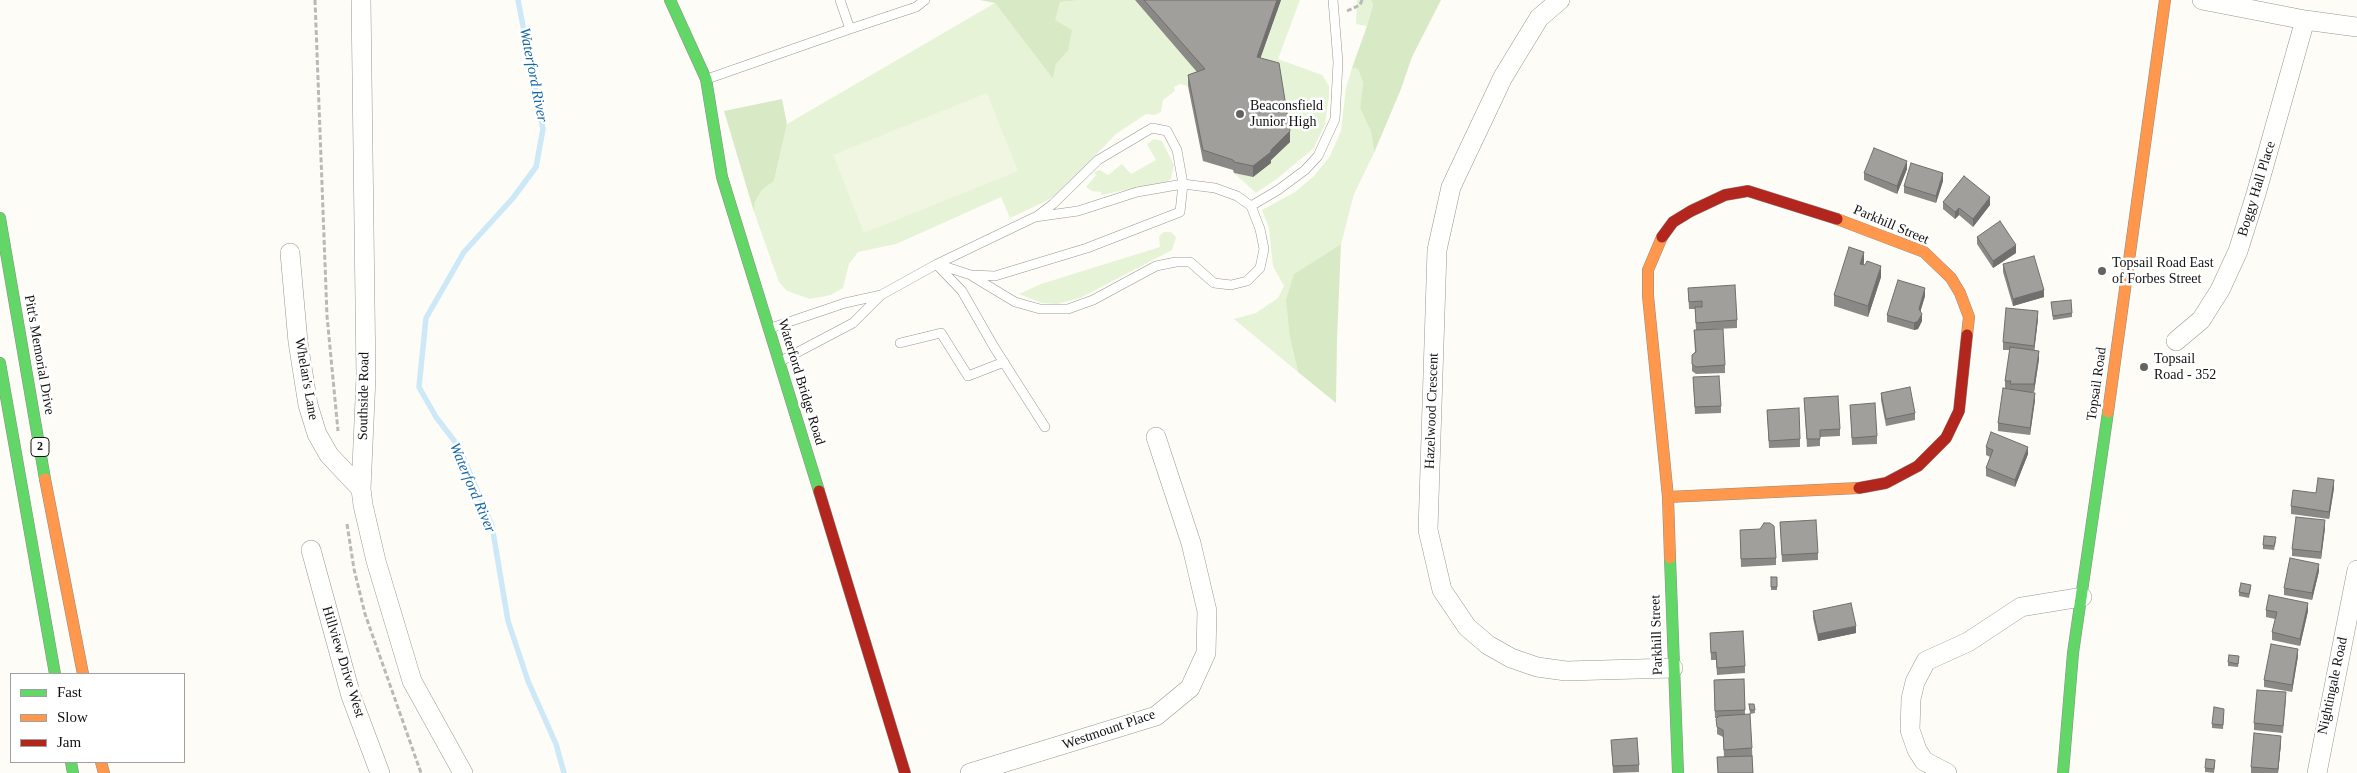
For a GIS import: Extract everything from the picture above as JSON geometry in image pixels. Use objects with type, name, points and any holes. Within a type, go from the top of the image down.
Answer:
[{"type":"main road","name":"Waterford Bridge Road","points":[[670,0],[706,79],[722,178],[905,773]]},
{"type":"main road","name":"Topsail Road","points":[[2063,773],[2073,653],[2164,0]]},
{"type":"main road","name":"Parkhill Street","points":[[1668,497],[1866,488],[1886,483],[1918,466],[1946,438],[1958,411],[1969,317],[1960,293],[1951,278],[1924,252],[1823,213],[1748,191],[1726,195],[1691,211],[1673,222],[1661,238],[1648,270],[1648,296],[1668,497],[1678,773]]},
{"type":"main road","name":"Pitt's Memorial Drive","points":[[0,218],[55,537],[83,673]]},
{"type":"main road","name":"2","points":[[0,363],[55,673]]},
{"type":"street","name":"Southside Road","points":[[361,0],[366,377],[361,489],[363,505],[376,561],[412,681],[463,773]]},
{"type":"street","name":"Hazelwood Crescent","points":[[1560,0],[1539,18],[1503,77],[1451,187],[1437,250],[1428,530],[1442,590],[1467,627],[1488,644],[1511,658],[1537,667],[1566,671],[1673,668]]},
{"type":"street","points":[[2202,0],[2305,20],[2357,27]]},
{"type":"street","name":"Boggy Hall Place","points":[[2176,341],[2201,320],[2220,290],[2238,251],[2305,20]]},
{"type":"street","name":"Whelan's Lane","points":[[290,254],[298,342],[308,405],[314,424],[329,454],[361,489]]},
{"type":"street","name":"Westmount Place","points":[[970,773],[1156,716],[1190,688],[1206,653],[1207,611],[1191,543],[1156,437]]},
{"type":"street","name":"Hillview Drive West","points":[[311,550],[351,696],[380,773]]},
{"type":"street","name":"Nightingale Road","points":[[2317,773],[2357,570]]},
{"type":"street","points":[[1947,773],[1924,761],[1916,750],[1910,730],[1911,699],[1915,682],[1926,661],[1968,642],[2021,607],[2082,597]]},
{"type":"lane","points":[[840,0],[850,30]]},
{"type":"lane","points":[[706,79],[850,30],[916,6],[925,0]]},
{"type":"lane","points":[[1250,206],[1278,190],[1305,170],[1318,156],[1335,119],[1338,95],[1338,62],[1332,0]]},
{"type":"lane","points":[[779,362],[817,344],[853,323],[881,295],[937,264],[1035,217],[1053,204],[1098,160],[1152,128],[1167,131],[1177,150],[1182,184],[1180,212],[1086,248],[995,276],[971,275]]},
{"type":"lane","points":[[937,264],[971,275],[1015,302],[1040,309],[1068,308],[1093,300],[1156,266],[1176,262],[1190,262],[1214,283],[1232,285],[1247,280],[1260,268],[1264,249],[1260,229],[1250,206],[1237,196],[1215,188],[1182,184],[1138,192],[1078,211],[1035,217]]},
{"type":"lane","points":[[937,264],[962,291],[1045,427]]},
{"type":"lane","points":[[769,328],[845,303],[881,295]]},
{"type":"lane","points":[[900,343],[941,333],[968,376],[1004,362]]},
{"type":"path","points":[[315,0],[327,316],[339,440]]},
{"type":"path","points":[[1334,17],[1360,5],[1362,0]]},
{"type":"path","points":[[346,522],[354,569],[365,614],[421,773]]},
{"type":"green space","points":[[980,0],[1081,0],[1060,2],[1055,20],[1072,30],[1068,51],[1056,64],[1053,79],[995,3]]},
{"type":"green space","points":[[1135,0],[1205,80],[1188,86],[1180,84],[1174,87],[1175,91],[1163,100],[1161,112],[1155,115],[1146,114],[1116,134],[1059,193],[1044,202],[1010,218],[1001,197],[896,244],[858,252],[849,264],[843,288],[831,295],[810,299],[787,291],[779,282],[754,212],[755,202],[762,190],[774,181],[787,124],[995,3],[1053,79],[1056,64],[1068,51],[1054,20],[1060,2]]},
{"type":"green space","points":[[1281,0],[1300,0],[1278,59],[1322,75],[1329,86],[1329,97],[1325,124],[1314,148],[1278,178],[1256,193],[1234,173],[1253,177],[1271,163],[1257,68]]},
{"type":"green space","points":[[1357,0],[1371,0],[1373,5],[1367,26],[1356,24]]},
{"type":"green space","points":[[1371,0],[1441,0],[1412,57],[1401,89],[1374,153],[1371,132],[1360,108],[1363,83],[1358,69],[1352,68],[1373,5]]},
{"type":"green space","points":[[1352,68],[1358,69],[1363,83],[1360,108],[1371,132],[1374,153],[1354,194],[1341,244],[1294,274],[1290,338],[1298,372],[1234,319],[1256,313],[1278,298],[1284,286],[1273,266],[1269,228],[1262,210],[1295,192],[1314,176],[1330,156],[1341,131],[1346,88]]},
{"type":"green space","points":[[987,93],[1018,171],[864,233],[833,155]]},
{"type":"green space","points":[[782,99],[787,124],[774,181],[762,190],[755,202],[754,212],[724,111]]},
{"type":"green space","points":[[1154,139],[1162,141],[1174,165],[1171,179],[1166,182],[1101,195],[1101,192],[1092,191],[1086,187],[1096,175],[1094,172],[1100,170],[1108,175],[1122,164],[1131,174],[1156,160],[1147,144]]},
{"type":"green space","points":[[1164,232],[1171,232],[1176,237],[1172,250],[1080,298],[1057,304],[1042,303],[1019,294],[1041,284],[1160,247],[1159,236]]},
{"type":"green space","points":[[1341,244],[1336,403],[1298,372],[1290,338],[1286,300],[1294,274]]},
{"type":"building","name":"Beaconsfield Junior High","points":[[1144,0],[1277,0],[1257,57],[1279,63],[1290,131],[1271,152],[1253,166],[1234,162],[1233,160],[1203,150],[1188,75],[1205,69]]},
{"type":"building","points":[[1874,148],[1907,161],[1897,186],[1864,173]]},
{"type":"building","points":[[1911,163],[1943,173],[1936,196],[1904,186]]},
{"type":"building","points":[[1964,176],[1990,197],[1973,219],[1959,208],[1955,212],[1943,202]]},
{"type":"building","points":[[2000,221],[2016,245],[1993,261],[1977,237]]},
{"type":"building","points":[[1849,247],[1864,252],[1860,264],[1865,265],[1867,261],[1881,266],[1868,306],[1834,295]]},
{"type":"building","points":[[2034,256],[2044,290],[2013,299],[2003,264]]},
{"type":"building","points":[[1898,280],[1925,288],[1919,309],[1922,314],[1918,321],[1914,323],[1887,315]]},
{"type":"building","points":[[1735,285],[1737,320],[1696,323],[1695,307],[1702,307],[1702,301],[1689,302],[1688,288]]},
{"type":"building","points":[[2071,300],[2072,313],[2053,316],[2051,302]]},
{"type":"building","points":[[2006,308],[2038,311],[2034,346],[2003,342]]},
{"type":"building","points":[[1723,329],[1725,365],[1696,367],[1692,364],[1692,355],[1696,352],[1694,330]]},
{"type":"building","points":[[2010,347],[2039,351],[2034,384],[2010,384],[2011,381],[2005,381]]},
{"type":"building","points":[[1719,376],[1721,406],[1695,407],[1693,377]]},
{"type":"building","points":[[1910,387],[1915,413],[1886,419],[1881,393]]},
{"type":"building","points":[[2003,388],[2035,393],[2030,428],[1998,423]]},
{"type":"building","points":[[1838,396],[1840,429],[1820,430],[1820,439],[1807,439],[1804,398]]},
{"type":"building","points":[[1875,403],[1877,436],[1852,438],[1850,405]]},
{"type":"building","points":[[1799,408],[1800,439],[1769,441],[1767,410]]},
{"type":"building","points":[[1991,432],[2028,447],[2015,480],[1986,468],[1993,450],[1986,447]]},
{"type":"building","points":[[2318,478],[2334,480],[2329,512],[2291,506],[2293,490],[2316,493]]},
{"type":"building","points":[[2296,517],[2325,520],[2321,552],[2292,549]]},
{"type":"building","points":[[1816,520],[1818,553],[1782,555],[1780,522]]},
{"type":"building","points":[[1764,523],[1770,523],[1774,526],[1776,558],[1741,559],[1740,530],[1760,529]]},
{"type":"building","points":[[2264,536],[2276,537],[2274,546],[2263,545]]},
{"type":"building","points":[[2290,558],[2319,564],[2312,593],[2284,588]]},
{"type":"building","points":[[1771,577],[1777,577],[1777,587],[1771,587]]},
{"type":"building","points":[[2241,583],[2251,585],[2249,594],[2239,592]]},
{"type":"building","points":[[2269,595],[2308,603],[2300,639],[2272,632],[2277,612],[2266,610]]},
{"type":"building","points":[[1851,603],[1856,626],[1818,634],[1813,611]]},
{"type":"building","points":[[1743,631],[1745,666],[1717,668],[1716,652],[1711,653],[1710,633]]},
{"type":"building","points":[[2271,644],[2298,649],[2292,685],[2264,680]]},
{"type":"building","points":[[2229,655],[2239,656],[2238,664],[2228,662]]},
{"type":"building","points":[[1744,679],[1745,710],[1715,711],[1714,680]]},
{"type":"building","points":[[2257,690],[2286,692],[2283,726],[2254,723]]},
{"type":"building","points":[[1749,704],[1754,704],[1755,710],[1750,710]]},
{"type":"building","points":[[2214,707],[2224,709],[2223,725],[2212,724]]},
{"type":"building","points":[[1750,714],[1752,748],[1724,750],[1723,730],[1717,727],[1716,719],[1719,716]]},
{"type":"building","points":[[2254,733],[2281,736],[2278,769],[2251,767]]},
{"type":"building","points":[[1637,738],[1639,765],[1613,766],[1611,740]]},
{"type":"building","points":[[1752,756],[1753,773],[1718,773],[1717,757]]},
{"type":"building","points":[[2206,759],[2215,760],[2214,769],[2205,768]]},
{"type":"waterway","name":"Waterford River","points":[[518,0],[543,129],[536,167],[513,198],[464,252],[426,318],[419,387],[436,417],[459,447],[492,526],[508,621],[528,681],[556,744],[564,773]]},
{"type":"traffic: fast","points":[[670,0],[706,79],[722,177],[819,491]]},
{"type":"traffic: fast","points":[[0,218],[45,479]]},
{"type":"traffic: fast","points":[[0,363],[55,673]]},
{"type":"traffic: fast","points":[[2063,773],[2073,653],[2108,412]]},
{"type":"traffic: fast","points":[[1670,558],[1678,773]]},
{"type":"traffic: fast","points":[[71,763],[73,773]]},
{"type":"traffic: slow","points":[[2108,412],[2165,0]]},
{"type":"traffic: slow","points":[[1837,219],[1924,252],[1951,278],[1960,293],[1969,317],[1967,335]]},
{"type":"traffic: slow","points":[[1662,237],[1648,270],[1648,296],[1668,497],[1670,558]]},
{"type":"traffic: slow","points":[[45,479],[83,673]]},
{"type":"traffic: slow","points":[[1668,497],[1859,488]]},
{"type":"traffic: slow","points":[[101,763],[104,773]]},
{"type":"traffic: jam","points":[[1662,237],[1673,222],[1691,211],[1725,195],[1748,191],[1837,219]]},
{"type":"traffic: jam","points":[[1859,488],[1886,483],[1918,466],[1946,438],[1959,411],[1967,335]]},
{"type":"traffic: jam","points":[[819,491],[905,773]]},
{"type":"place","name":"Beaconsfield Junior High","points":[[1240,114]]},
{"type":"place","name":"Topsail Road East of Forbes Street","points":[[2102,271]]},
{"type":"place","name":"Topsail Road - 352","points":[[2144,367]]}]
